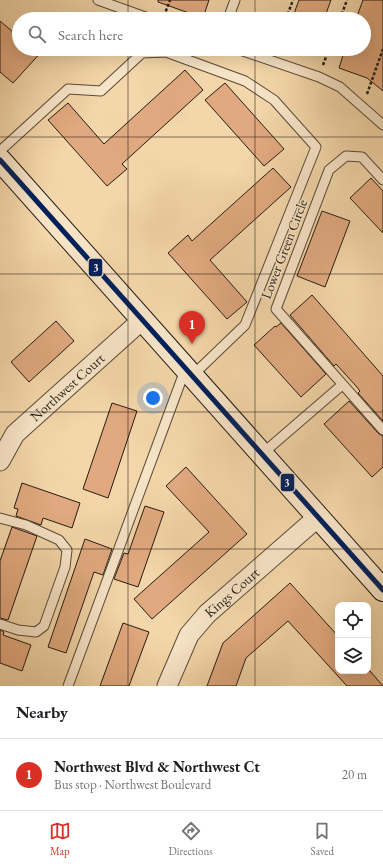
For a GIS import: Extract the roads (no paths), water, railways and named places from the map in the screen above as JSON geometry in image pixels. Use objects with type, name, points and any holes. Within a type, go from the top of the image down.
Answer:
[{"type":"main road","points":[[0,160],[383,590]]},
{"type":"street","name":"Northwest Court","points":[[0,460],[15,434],[142,320]]},
{"type":"street","name":"Kings Court","points":[[167,686],[189,635],[207,614],[318,517]]},
{"type":"lane","points":[[98,0],[131,12]]},
{"type":"lane","points":[[230,12],[234,0]]},
{"type":"lane","points":[[0,151],[68,89],[101,91],[139,56]]},
{"type":"lane","points":[[68,686],[189,372],[245,325],[316,147],[274,100],[245,81],[177,56]]},
{"type":"lane","points":[[258,56],[319,77],[340,87],[383,125]]},
{"type":"lane","name":"Lower Green Circle","points":[[383,180],[362,157],[346,156],[329,170],[276,309],[383,430]]},
{"type":"lane","points":[[262,454],[342,384]]},
{"type":"lane","points":[[0,518],[26,525],[59,540],[67,550],[65,567],[44,626],[36,632],[18,630],[0,624]]},
{"type":"place","name":"Northwest Blvd & Northwest Ct","points":[[192,344]]}]
